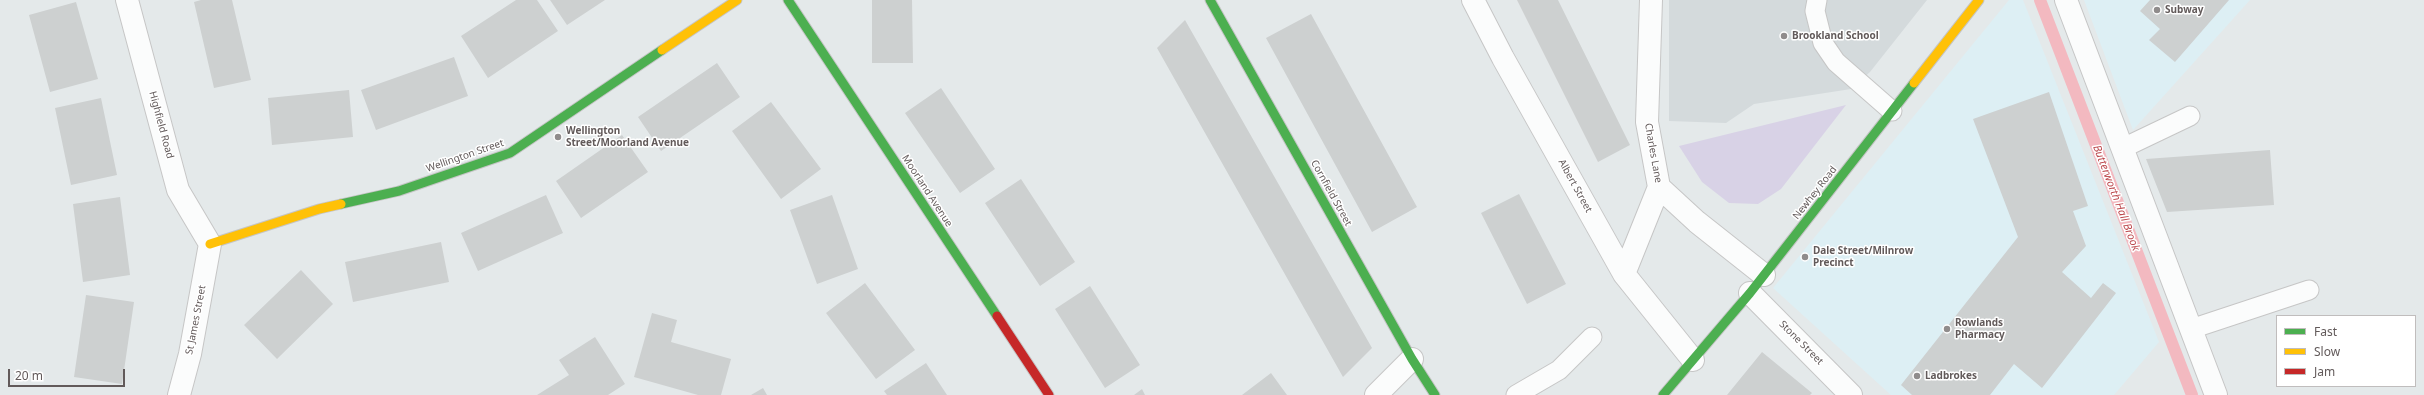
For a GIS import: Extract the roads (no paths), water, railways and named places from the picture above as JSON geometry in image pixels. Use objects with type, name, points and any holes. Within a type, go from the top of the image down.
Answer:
[{"type":"street","name":"Highfield Road","points":[[127,0],[178,190],[210,244]]},
{"type":"street","name":"Wellington Street","points":[[210,244],[319,209],[399,191],[510,153],[737,0]]},
{"type":"street","name":"Moorland Avenue","points":[[788,0],[1048,395]]},
{"type":"street","name":"Cornfield Street","points":[[1210,0],[1412,359],[1435,395]]},
{"type":"street","name":"Albert Street","points":[[1473,0],[1502,58],[1624,274],[1693,360]]},
{"type":"street","name":"Charles Lane","points":[[1624,274],[1659,187],[1647,122],[1650,0]]},
{"type":"street","name":"Newhey Road","points":[[1663,395],[1764,275],[1979,0]]},
{"type":"street","points":[[2066,0],[2216,395]]},
{"type":"street","points":[[1659,187],[1697,222],[1764,275]]},
{"type":"street","name":"St James Street","points":[[178,395],[190,354],[210,244]]},
{"type":"street","name":"Stone Street","points":[[1750,292],[1851,395]]},
{"type":"street","points":[[1376,395],[1412,359]]},
{"type":"lane","points":[[1817,0],[1815,11],[1823,43],[1836,62],[1892,111]]},
{"type":"lane","points":[[2123,148],[2190,116]]},
{"type":"lane","points":[[2191,329],[2309,290]]},
{"type":"lane","points":[[1516,395],[1558,370],[1592,337]]},
{"type":"waterway","name":"Butterworth Hall Brook","points":[[2040,0],[2192,395]]},
{"type":"place","name":"Subway","points":[[2157,10]]},
{"type":"place","name":"Brookland School","points":[[1784,36]]},
{"type":"place","name":"Wellington Street/Moorland Avenue","points":[[558,137]]},
{"type":"place","name":"Dale Street/Milnrow Precinct","points":[[1805,257]]},
{"type":"place","name":"Rowlands Pharmacy","points":[[1947,329]]},
{"type":"place","name":"Ladbrokes","points":[[1917,376]]}]
